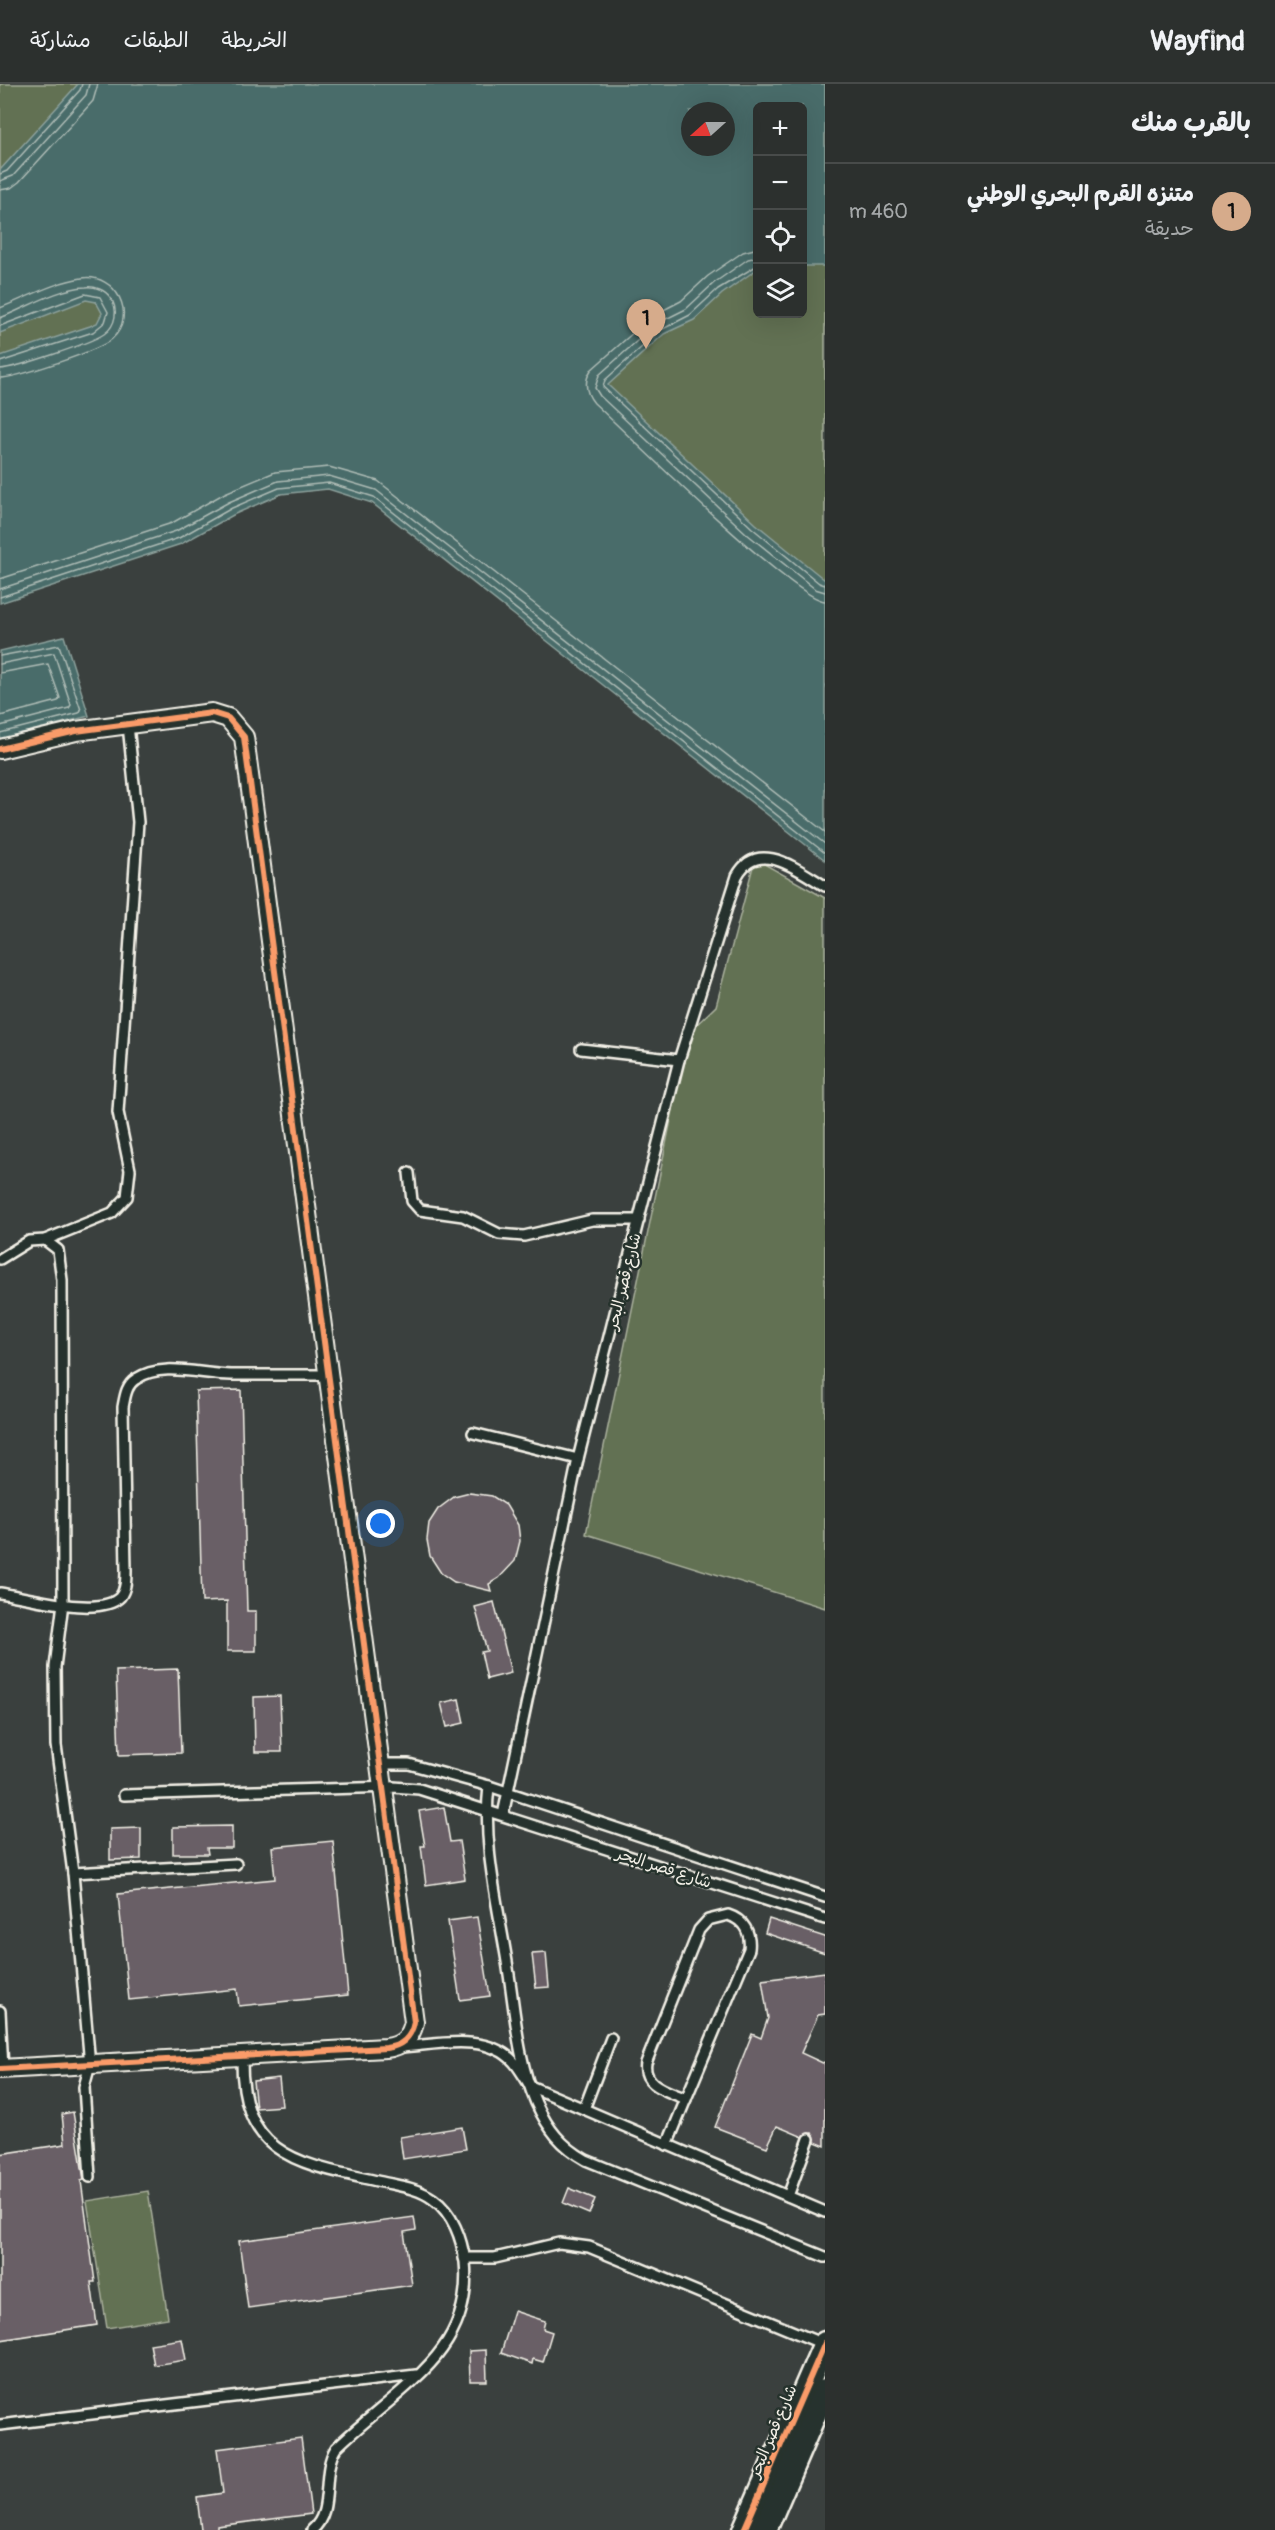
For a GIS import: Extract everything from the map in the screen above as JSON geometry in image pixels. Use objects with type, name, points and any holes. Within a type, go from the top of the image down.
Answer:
[{"type":"street","points":[[0,750],[58,734],[212,713],[228,718],[244,737],[382,1764],[414,2022],[408,2038],[394,2047],[2,2069]]},
{"type":"street","name":"شارع قصر البحر","points":[[744,2530],[825,2344]]},
{"type":"street","name":"شارع قصر البحر","points":[[765,2530],[825,2390]]},
{"type":"lane","points":[[0,1259],[29,1240],[45,1240],[112,1214],[127,1197],[130,1170],[118,1112],[138,822],[128,725]]},
{"type":"lane","name":"شارع قصر البحر","points":[[503,1815],[578,1459],[679,1060],[737,876],[743,866],[753,859],[771,857],[825,886]]},
{"type":"lane","points":[[581,1049],[679,1060]]},
{"type":"lane","points":[[409,1173],[412,1201],[420,1210],[463,1216],[499,1234],[524,1236],[592,1220],[639,1220]]},
{"type":"lane","points":[[45,1240],[58,1250],[62,1280],[63,1603],[56,1667],[56,1745],[74,1873],[90,2065],[84,2087],[90,2177]]},
{"type":"lane","points":[[0,1593],[95,1607],[114,1601],[121,1596],[125,1587],[123,1407],[126,1390],[134,1379],[150,1372],[167,1370],[228,1375],[329,1375]]},
{"type":"lane","points":[[473,1433],[578,1459]]},
{"type":"lane","name":"شارع قصر البحر","points":[[382,1764],[409,1764],[489,1786],[825,1897]]},
{"type":"lane","points":[[489,1786],[488,1838],[519,2039],[530,2086]]},
{"type":"lane","name":"شارع قصر البحر","points":[[124,1795],[384,1787],[427,1791],[822,1918]]},
{"type":"lane","points":[[74,1873],[236,1864]]},
{"type":"lane","points":[[822,1918],[825,1897]]},
{"type":"lane","points":[[668,2145],[749,1949],[750,1942],[746,1927],[741,1921],[728,1915],[714,1916],[699,1930],[646,2062],[646,2074],[652,2083],[686,2099]]},
{"type":"lane","points":[[0,2011],[2,2069]]},
{"type":"lane","points":[[584,2109],[611,2038]]},
{"type":"lane","points":[[394,2047],[469,2043],[491,2046],[513,2061],[530,2086],[551,2131],[572,2153],[825,2257]]},
{"type":"lane","points":[[242,2056],[242,2079],[247,2104],[258,2128],[271,2143],[287,2156],[310,2167],[426,2194],[449,2215],[464,2258],[465,2293],[455,2327],[441,2350],[336,2448],[328,2464],[323,2514],[312,2530]]},
{"type":"lane","points":[[530,2086],[825,2212]]},
{"type":"lane","points":[[788,2196],[809,2139]]},
{"type":"lane","points":[[464,2258],[502,2257],[559,2243],[589,2247],[825,2344]]},
{"type":"lane","points":[[0,2425],[416,2375]]},
{"type":"green space","points":[[0,84],[825,84],[825,629],[0,385]]},
{"type":"green space","points":[[755,859],[825,898],[825,1608],[586,1534],[689,1032],[716,1006]]},
{"type":"green space","points":[[148,2191],[168,2318],[107,2328],[87,2201]]},
{"type":"water","points":[[78,84],[825,84],[825,266],[807,266],[807,102],[753,102],[753,272],[722,294],[694,320],[664,334],[608,385],[756,524],[825,580],[825,860],[372,503],[328,489],[281,494],[235,514],[181,544],[0,603],[0,356],[90,326],[97,323],[102,313],[96,302],[86,300],[0,333],[0,170]]},
{"type":"water","points":[[64,636],[89,716],[0,739],[0,651]]},
{"type":"building","points":[[241,1390],[247,1611],[256,1611],[256,1651],[227,1651],[227,1601],[202,1602],[196,1391]]},
{"type":"building","points":[[470,1493],[492,1496],[506,1505],[518,1525],[520,1541],[515,1561],[499,1578],[489,1584],[491,1591],[454,1582],[441,1573],[430,1556],[427,1540],[429,1523],[438,1509],[454,1497]]},
{"type":"building","points":[[494,1602],[511,1673],[487,1679],[481,1652],[487,1651],[475,1607]]},
{"type":"building","points":[[178,1669],[181,1753],[119,1755],[116,1671]]},
{"type":"building","points":[[280,1696],[282,1752],[255,1752],[254,1697]]},
{"type":"building","points":[[459,1699],[464,1723],[447,1727],[441,1703]]},
{"type":"building","points":[[444,1807],[450,1842],[459,1841],[465,1879],[426,1885],[421,1846],[425,1846],[419,1811]]},
{"type":"building","points":[[232,1826],[232,1848],[207,1848],[208,1854],[173,1854],[173,1827]]},
{"type":"building","points":[[141,1828],[141,1859],[110,1860],[110,1829]]},
{"type":"building","points":[[333,1841],[348,1995],[239,2006],[237,1989],[129,2000],[118,1894],[275,1879],[272,1847]]},
{"type":"building","points":[[477,1917],[490,1996],[460,2000],[448,1921]]},
{"type":"building","points":[[769,1919],[825,1937],[825,1953],[765,1933]]},
{"type":"building","points":[[546,1953],[549,1987],[536,1988],[532,1954]]},
{"type":"building","points":[[825,1972],[825,2014],[818,2015],[801,2053],[825,2064],[825,2146],[815,2142],[812,2133],[803,2137],[777,2126],[767,2147],[715,2127],[752,2034],[761,2038],[768,2018],[762,1980]]},
{"type":"building","points":[[279,2078],[282,2106],[256,2108],[253,2081]]},
{"type":"building","points":[[73,2112],[84,2180],[81,2181],[95,2282],[91,2282],[97,2325],[0,2340],[0,2154],[65,2144],[62,2114]]},
{"type":"building","points":[[462,2127],[466,2149],[403,2159],[400,2137]]},
{"type":"building","points":[[569,2188],[595,2199],[589,2214],[563,2203]]},
{"type":"building","points":[[414,2217],[416,2230],[404,2232],[412,2285],[248,2308],[239,2241]]},
{"type":"building","points":[[514,2311],[545,2321],[543,2329],[552,2332],[543,2362],[533,2359],[532,2364],[501,2353]]},
{"type":"building","points":[[182,2339],[186,2360],[154,2365],[150,2344]]},
{"type":"building","points":[[486,2350],[487,2381],[470,2381],[469,2351]]},
{"type":"building","points":[[301,2438],[311,2514],[217,2526],[217,2530],[201,2530],[197,2497],[223,2493],[217,2449]]},
{"type":"cycle path","points":[[0,749],[76,731],[212,713],[228,718],[244,737],[414,2022],[411,2033],[405,2040],[386,2048],[0,2069]]},
{"type":"cycle path","points":[[744,2530],[825,2343]]},
{"type":"place","name":"متنزه القرم البحري الوطني","points":[[646,349]]}]
